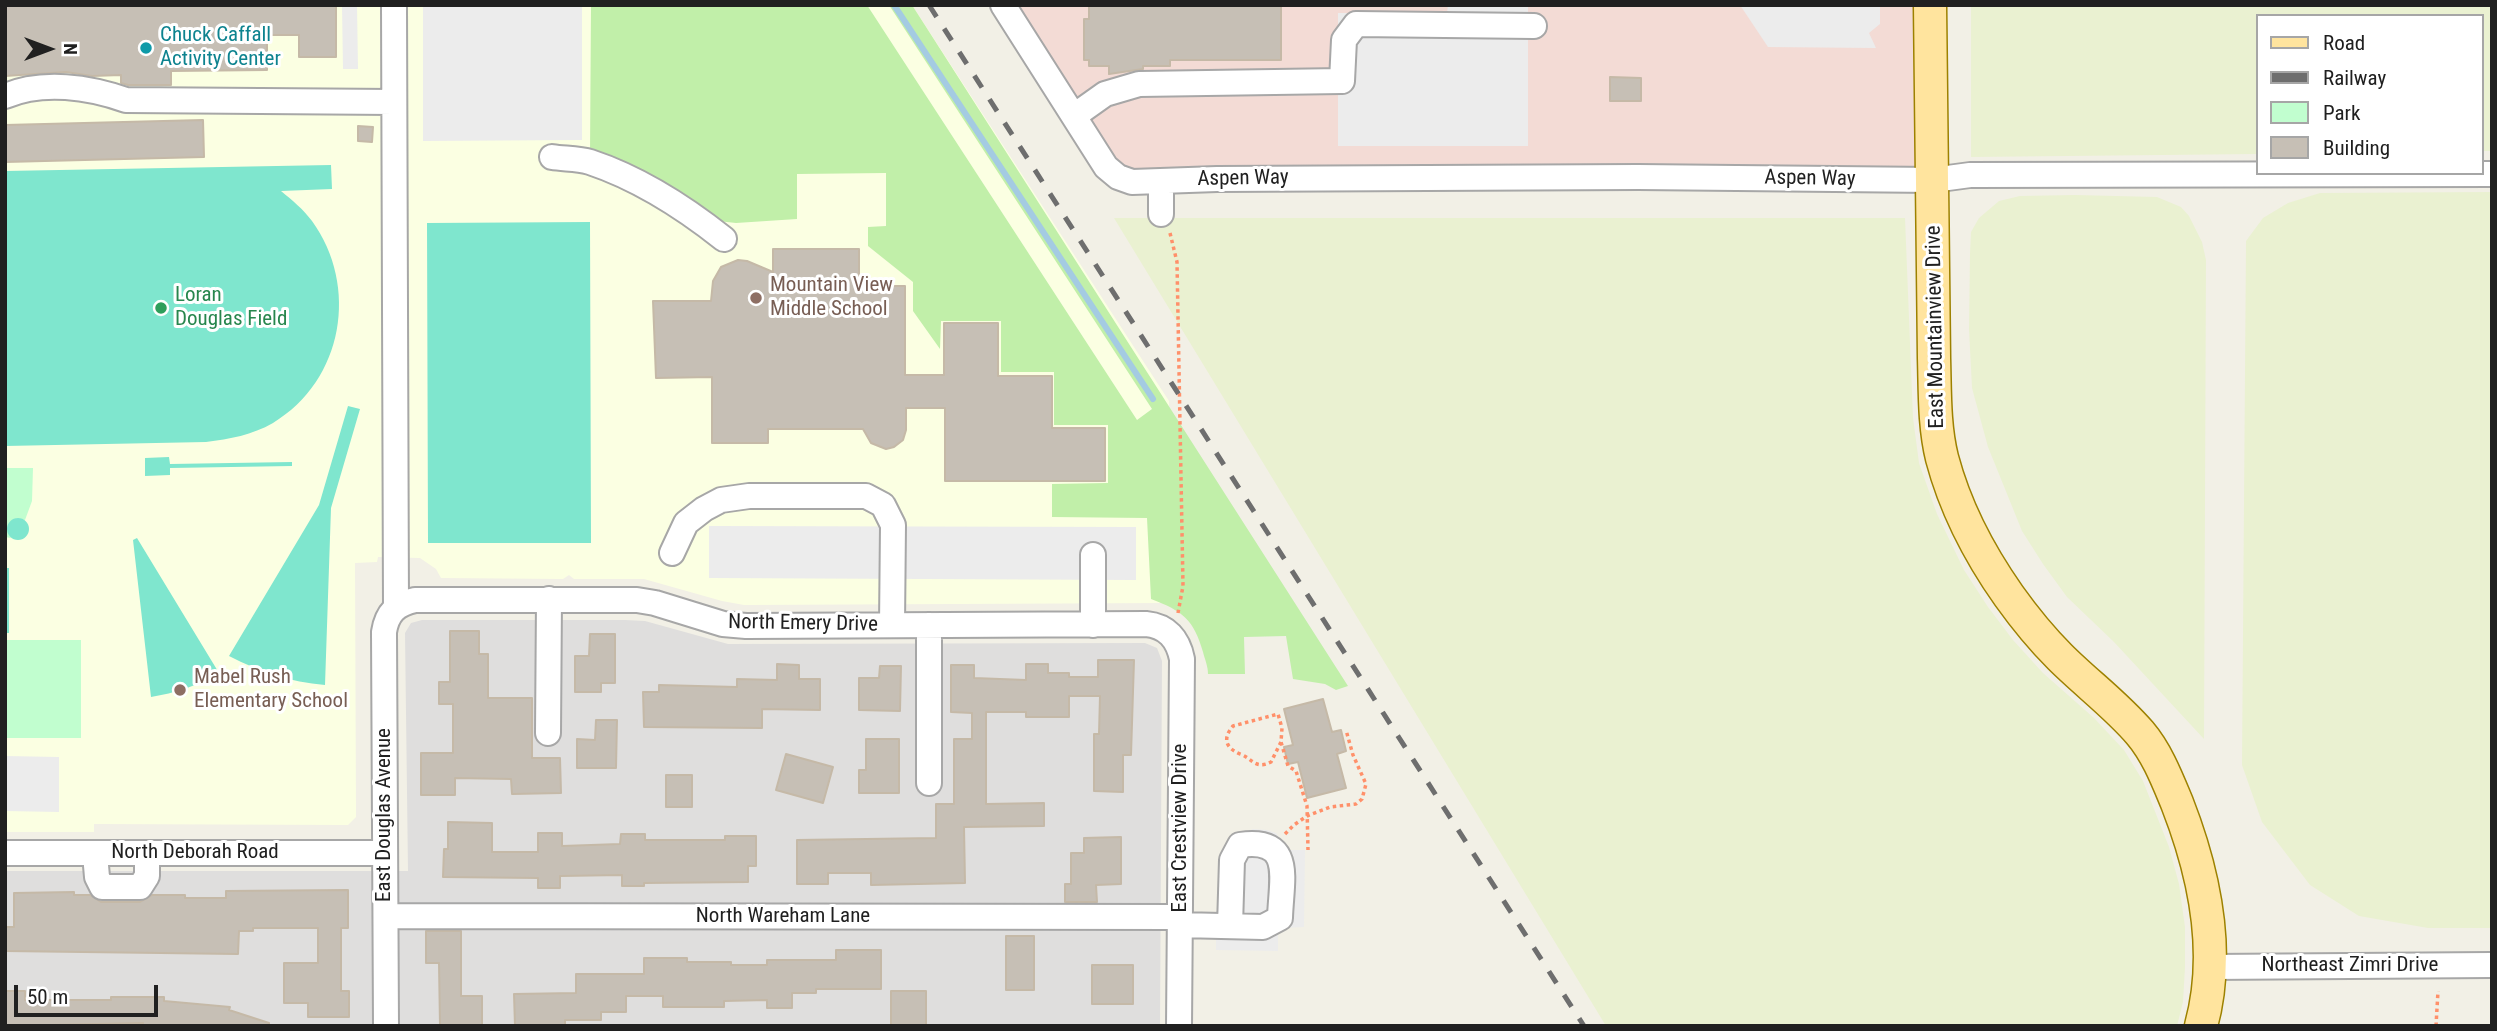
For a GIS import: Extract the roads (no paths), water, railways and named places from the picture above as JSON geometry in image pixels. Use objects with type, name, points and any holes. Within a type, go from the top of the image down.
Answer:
[{"type":"main road","name":"East Mountainview Drive","points":[[1930,5],[1936,416],[1942,457],[1958,505],[1984,558],[2031,625],[2059,657],[2110,701],[2142,736],[2164,771],[2191,840],[2202,879],[2208,925],[2207,1005],[2202,1026]]},
{"type":"street","points":[[394,5],[396,607]]},
{"type":"street","points":[[1003,5],[1107,167],[1118,177],[1132,182],[1161,181],[1161,214]]},
{"type":"street","points":[[1074,116],[1105,94],[1139,84],[1342,80],[1343,40],[1356,24],[1534,26]]},
{"type":"street","points":[[5,96],[16,91],[40,88],[83,89],[126,100],[394,102]]},
{"type":"street","points":[[552,157],[590,162],[640,184],[700,219],[724,239]]},
{"type":"street","name":"Aspen Way","points":[[1161,181],[1638,177],[1933,180],[1970,175],[2256,174]]},
{"type":"street","points":[[672,553],[676,539],[686,523],[721,500],[749,496],[866,496],[883,505],[893,525],[892,625]]},
{"type":"street","points":[[1093,555],[1093,625]]},
{"type":"street","name":"North Emery Drive","points":[[396,607],[426,599],[637,600],[735,625],[1174,624]]},
{"type":"street","points":[[548,733],[549,599]]},
{"type":"street","name":"East Douglas Avenue","points":[[386,1026],[384,632],[387,619],[396,607]]},
{"type":"street","name":"East Crestview Drive","points":[[1174,624],[1182,659],[1179,1026]]},
{"type":"street","points":[[929,625],[929,783]]},
{"type":"street","name":"North Deborah Road","points":[[5,853],[385,853]]},
{"type":"street","points":[[95,854],[97,877],[102,887],[140,887],[147,876],[147,854]]},
{"type":"street","name":"North Wareham Lane","points":[[386,916],[1180,921],[1230,926]]},
{"type":"street","name":"Northeast Zimri Drive","points":[[2208,967],[2492,965]]},
{"type":"waterway","points":[[894,5],[1153,399]]},
{"type":"railway","points":[[929,5],[1584,1026]]},
{"type":"place","name":"Chuck Caffall Activity Center","points":[[146,48]]},
{"type":"place","name":"Mountain View Middle School","points":[[756,298]]},
{"type":"place","name":"Loran Douglas Field","points":[[161,308]]},
{"type":"place","name":"Mabel Rush Elementary School","points":[[180,690]]}]
